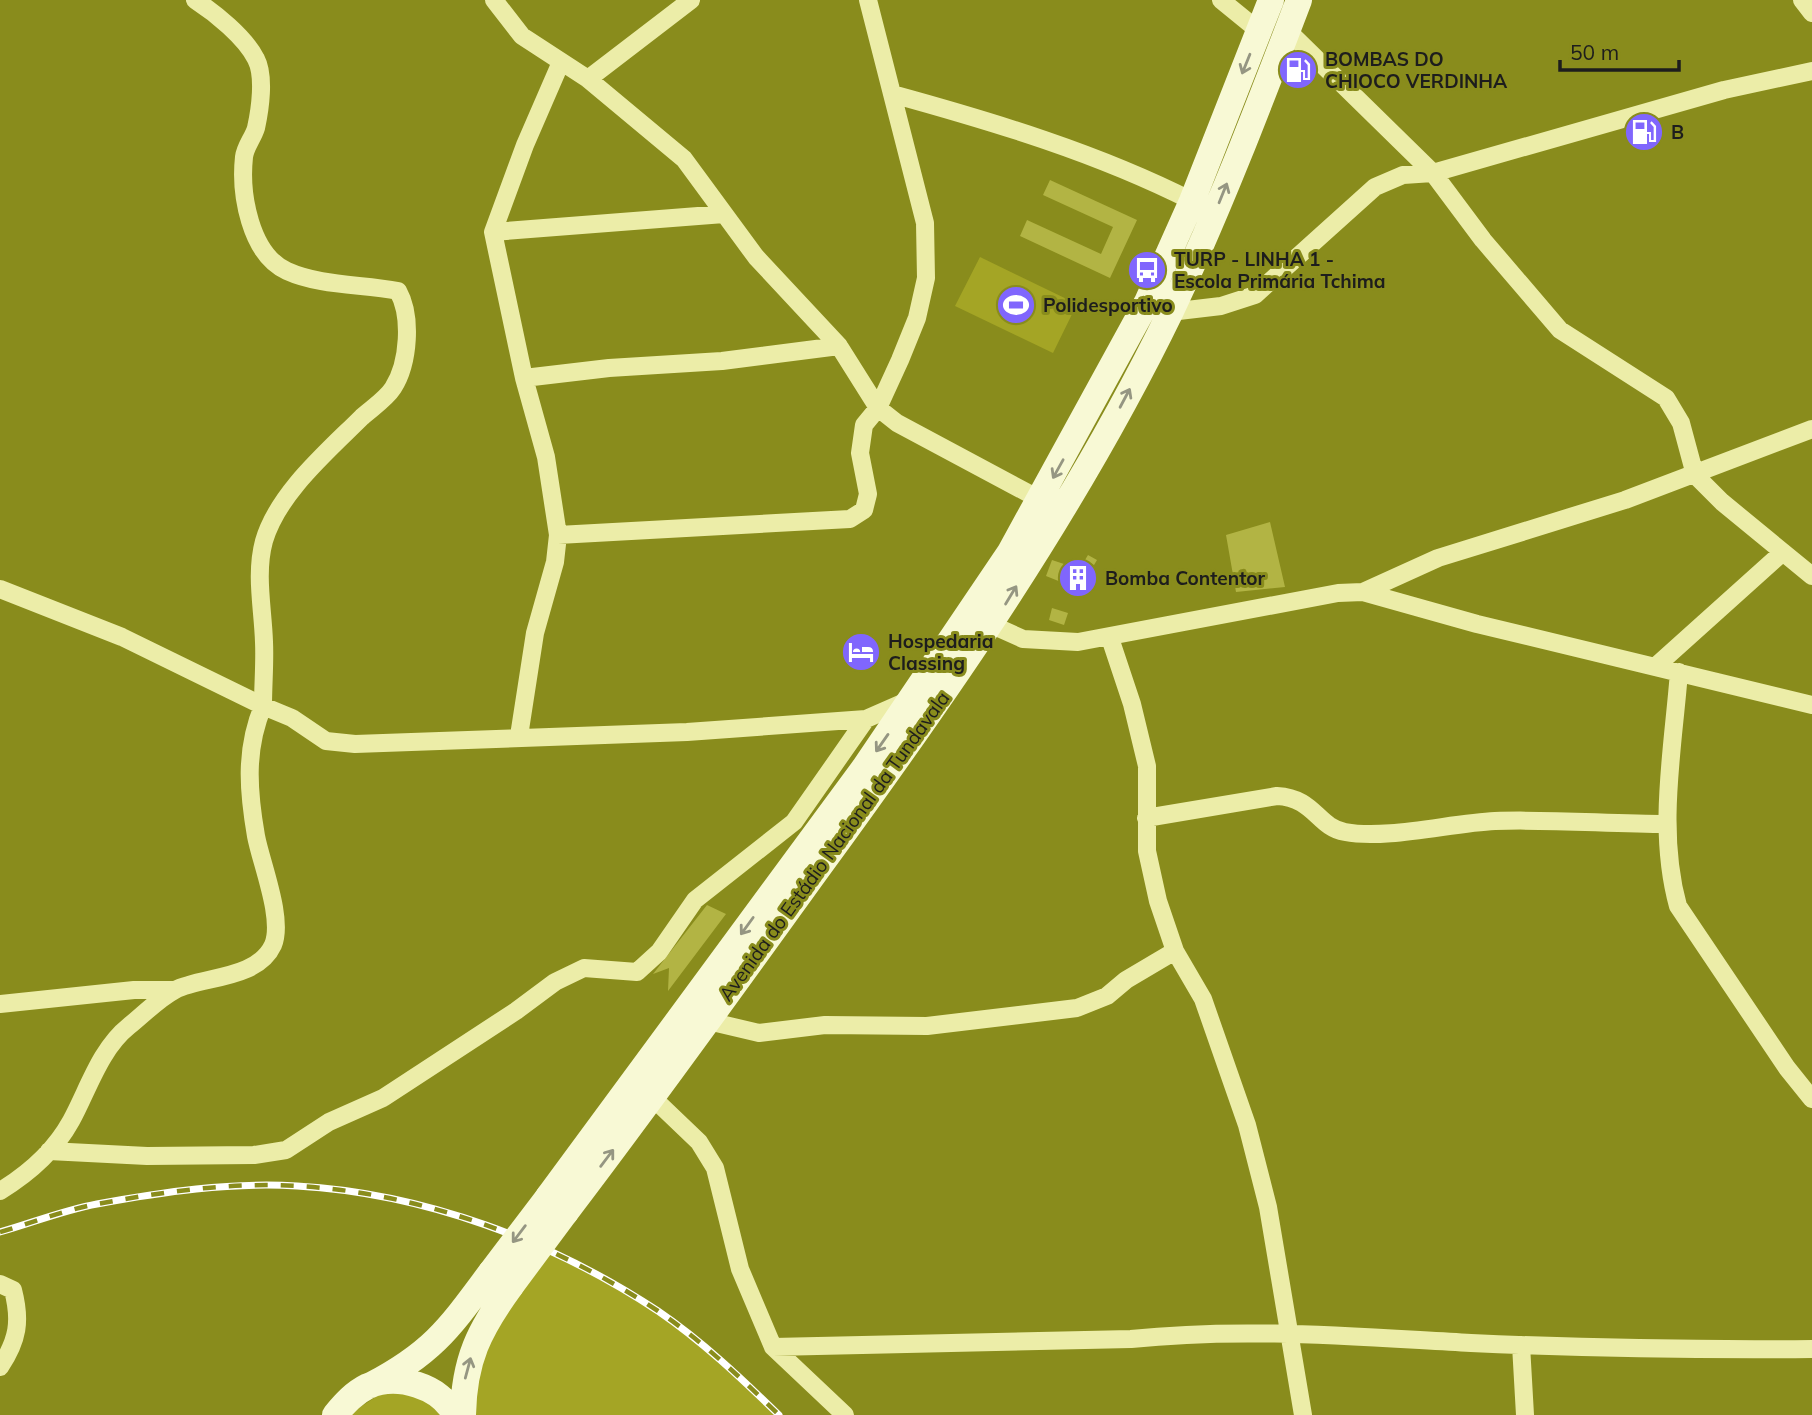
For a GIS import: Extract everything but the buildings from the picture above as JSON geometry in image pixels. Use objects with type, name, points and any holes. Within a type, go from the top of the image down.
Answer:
[{"type":"street","points":[[0,1004],[134,990],[176,990],[225,979],[260,960],[273,946],[276,930],[273,905],[256,836],[248,768],[254,728],[263,706],[264,641],[260,587],[264,541],[283,504],[328,453],[393,387],[403,359],[407,323],[404,302],[398,291],[317,279],[286,271],[267,255],[251,223],[244,186],[244,155],[256,128],[259,101],[257,60],[243,43],[195,0]]},
{"type":"street","points":[[494,0],[522,36],[587,79],[684,159],[756,257],[839,346],[878,408],[897,423],[1041,500]]},
{"type":"street","points":[[587,79],[691,0]]},
{"type":"street","points":[[558,535],[850,519],[864,510],[867,494],[860,453],[864,425],[878,408],[917,318],[926,278],[925,223],[868,0]]},
{"type":"street","points":[[1221,0],[1259,30]]},
{"type":"street","name":"Avenida do Estádio Nacional da Tundavala","points":[[335,1415],[350,1397],[424,1354],[456,1318],[501,1279],[557,1205],[913,699],[983,595],[1041,500],[1147,302],[1192,201],[1271,0]]},
{"type":"street","name":"Avenida do Estádio Nacional da Tundavala","points":[[557,1205],[653,1098],[992,625],[1083,474],[1170,312],[1214,214],[1299,0]]},
{"type":"street","points":[[1802,0],[1812,13]]},
{"type":"street","points":[[1287,30],[1433,173],[1483,240],[1560,330],[1666,398],[1681,423],[1695,475],[1722,502],[1812,576]]},
{"type":"street","points":[[519,736],[535,633],[555,562],[558,535],[546,457],[524,377],[493,232],[525,145],[561,62]]},
{"type":"street","points":[[1170,312],[1221,306],[1255,295],[1375,187],[1403,175],[1433,173],[1724,90],[1812,71]]},
{"type":"street","points":[[892,94],[1011,128],[1143,176],[1192,201]]},
{"type":"street","points":[[493,232],[724,214]]},
{"type":"street","points":[[524,377],[609,368],[722,362],[839,346]]},
{"type":"street","points":[[1363,592],[1438,558],[1695,475],[1812,429]]},
{"type":"street","points":[[1655,667],[1783,552]]},
{"type":"street","points":[[0,589],[122,637],[292,718],[326,741],[355,744],[687,732],[866,719],[913,699]]},
{"type":"street","points":[[992,625],[1023,639],[1049,643],[1110,638],[1338,593],[1363,592],[1812,705]]},
{"type":"street","points":[[1110,638],[1132,704],[1147,766],[1147,851],[1158,901],[1175,951],[1203,999],[1247,1125],[1268,1207],[1303,1415]]},
{"type":"street","points":[[1679,672],[1667,824],[1671,877],[1678,906],[1780,1058],[1812,1099]]},
{"type":"street","points":[[49,1151],[147,1156],[254,1155],[286,1150],[329,1122],[383,1098],[516,1011],[555,982],[584,968],[637,972],[659,952],[695,900],[794,822],[866,719]]},
{"type":"street","points":[[1146,818],[1277,796],[1293,797],[1307,804],[1334,829],[1347,833],[1408,831],[1497,821],[1667,824]]},
{"type":"street","points":[[708,1021],[759,1033],[825,1025],[927,1026],[1077,1008],[1107,996],[1126,980],[1175,951]]},
{"type":"street","points":[[0,1191],[21,1178],[49,1151],[69,1123],[97,1068],[121,1032],[176,990]]},
{"type":"street","points":[[653,1098],[699,1142],[715,1168],[740,1269],[772,1347],[845,1415]]},
{"type":"street","name":"Avenida do Estádio Nacional da Tundavala","points":[[463,1415],[465,1375],[501,1279]]},
{"type":"street","points":[[0,1284],[13,1290],[20,1315],[15,1345],[0,1367]]},
{"type":"street","points":[[772,1347],[1130,1339],[1175,1334],[1289,1334],[1521,1345],[1812,1349]]},
{"type":"street","points":[[1521,1345],[1525,1415]]},
{"type":"street","points":[[371,1385],[401,1380],[430,1390],[456,1415]]},
{"type":"shaded area","name":"Polidesportivo","points":[[980,257],[1077,304],[1053,353],[955,306]]},
{"type":"shaded area","points":[[550,1252],[614,1287],[671,1323],[724,1365],[778,1415],[472,1415],[486,1339]]},
{"type":"shaded area","points":[[385,1391],[422,1397],[443,1415],[348,1415]]},
{"type":"railway","points":[[0,1232],[97,1204],[221,1187],[272,1185],[345,1191],[439,1210],[531,1243],[617,1286],[690,1335],[779,1415]]},
{"type":"place","name":"BOMBAS DO CHIOCO VERDINHA","points":[[1298,70]]},
{"type":"place","name":"B","points":[[1644,132]]},
{"type":"place","name":"TURP - LINHA 1 - Escola Primária Tchima","points":[[1147,270]]},
{"type":"place","name":"Polidesportivo","points":[[1016,305]]},
{"type":"place","name":"Bomba Contentor","points":[[1078,578]]},
{"type":"place","name":"Hospedaria Classing","points":[[861,652]]}]
